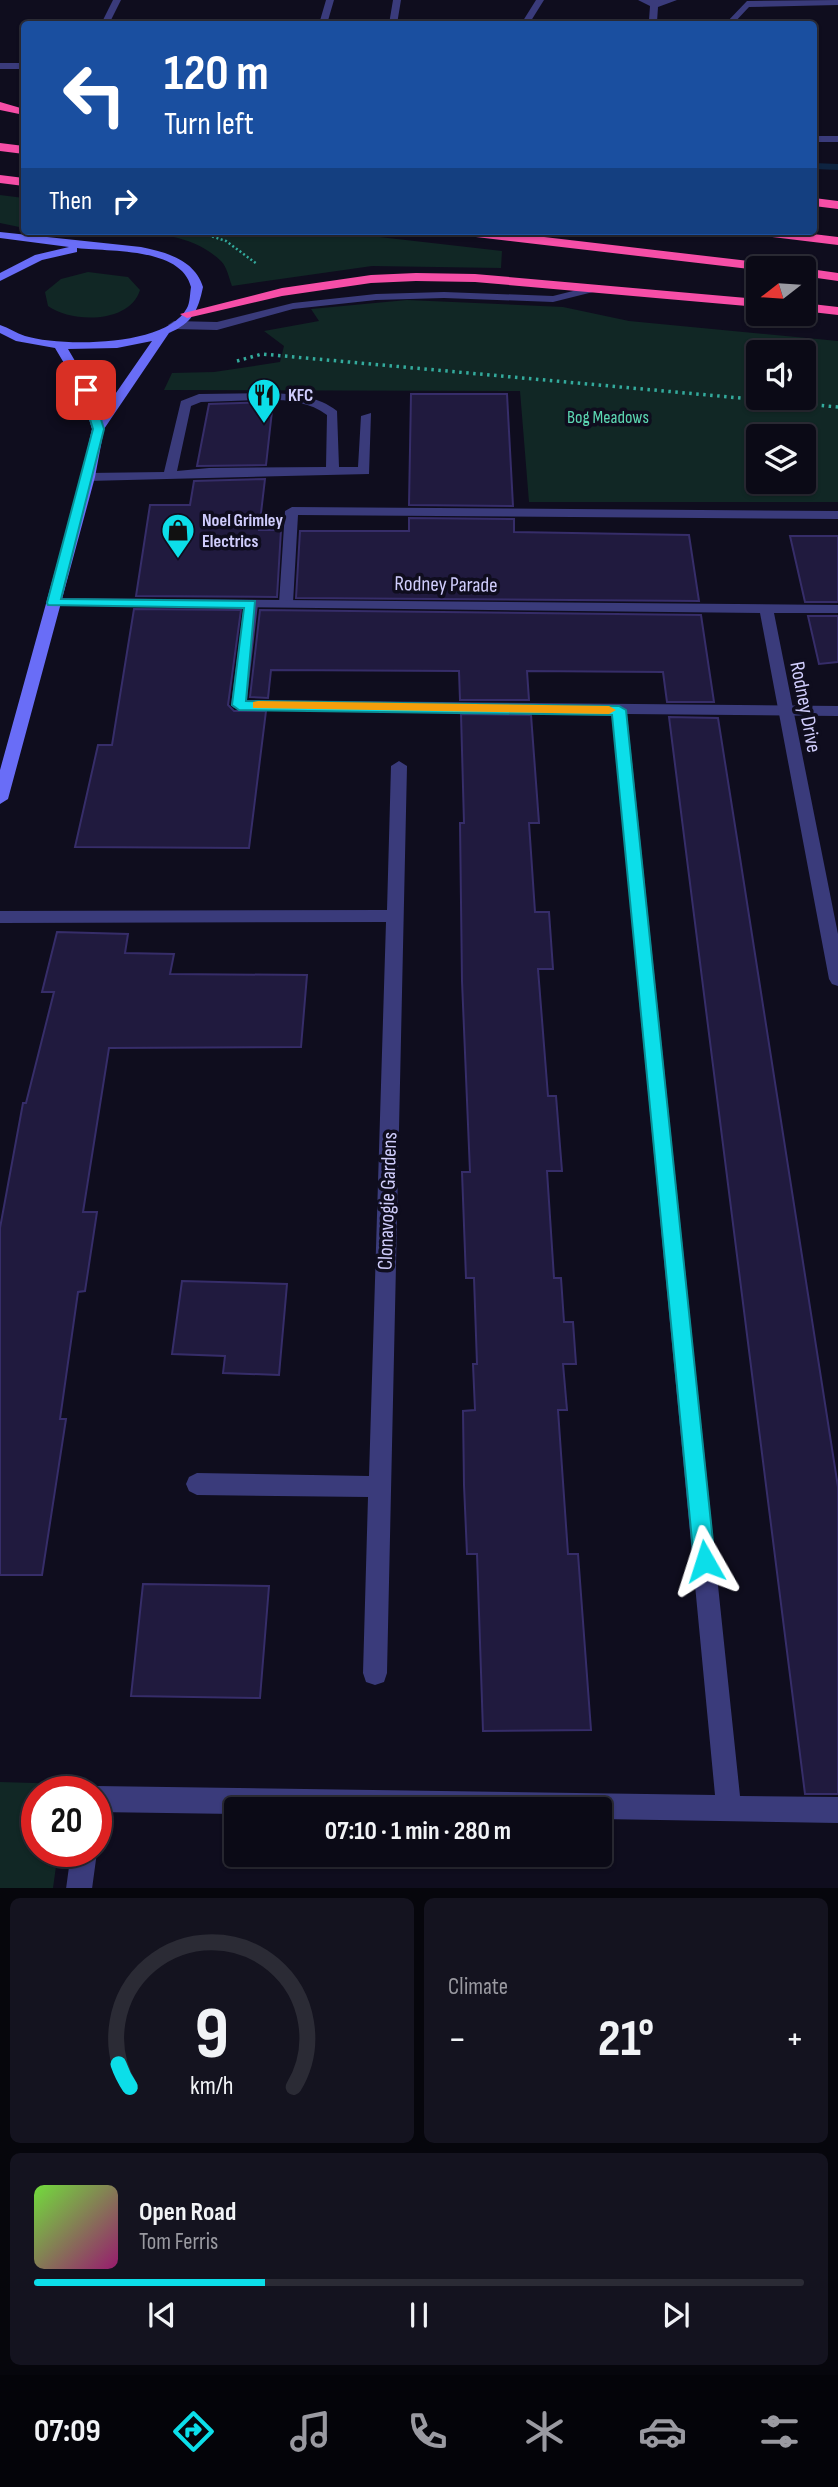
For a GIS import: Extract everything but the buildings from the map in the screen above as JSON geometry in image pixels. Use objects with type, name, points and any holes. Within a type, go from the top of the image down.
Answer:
[{"type":"highway","points":[[0,106],[21,111]]},
{"type":"highway","points":[[0,147],[21,150]]},
{"type":"highway","points":[[0,179],[21,182]]},
{"type":"highway","points":[[817,202],[838,205]]},
{"type":"highway","points":[[493,235],[746,265]]},
{"type":"highway","points":[[788,235],[838,241]]},
{"type":"highway","points":[[816,273],[838,276]]},
{"type":"highway","points":[[187,314],[282,292],[371,279],[475,278],[746,302]]},
{"type":"highway","points":[[816,308],[838,310]]},
{"type":"street","points":[[107,21],[117,0]]},
{"type":"street","points":[[324,21],[330,0]]},
{"type":"street","points":[[394,21],[397,0]]},
{"type":"street","points":[[527,21],[540,0]]},
{"type":"street","points":[[642,0],[654,5],[673,0]]},
{"type":"street","points":[[732,21],[747,5],[838,2]]},
{"type":"street","points":[[653,21],[654,5]]},
{"type":"street","points":[[0,66],[19,66]]},
{"type":"street","points":[[817,139],[838,139]]},
{"type":"street","points":[[0,235],[149,252],[184,268],[197,283],[198,297],[187,314],[170,328],[98,429],[88,477],[0,799]]},
{"type":"street","points":[[0,278],[39,257],[97,247]]},
{"type":"street","points":[[2,332],[23,341],[61,348],[116,346],[170,328],[217,326],[293,306],[376,297],[444,295],[553,299],[597,288]]},
{"type":"street","points":[[61,348],[86,390],[98,429]]},
{"type":"street","points":[[170,474],[184,404],[198,398],[308,398],[319,402],[333,414],[332,472]]},
{"type":"street","points":[[88,477],[364,471],[367,416]]},
{"type":"street","points":[[286,603],[292,511],[838,515]]},
{"type":"street","name":"Rodney Parade","points":[[53,603],[838,609]]},
{"type":"street","points":[[251,604],[239,705],[838,711]]},
{"type":"street","name":"Rodney Drive","points":[[766,608],[838,979]]},
{"type":"street","points":[[619,710],[729,1808]]},
{"type":"street","name":"Clonavogie Gardens","points":[[375,1673],[399,766]]},
{"type":"street","points":[[0,917],[395,916]]},
{"type":"street","points":[[197,1484],[379,1487]]},
{"type":"street","points":[[112,1799],[838,1810]]},
{"type":"street","points":[[79,1888],[82,1867]]},
{"type":"path","points":[[207,235],[226,241],[258,266]]},
{"type":"path","points":[[262,354],[838,407]]},
{"type":"green space","points":[[0,195],[21,198],[21,227],[0,223]]},
{"type":"green space","points":[[160,235],[362,235],[502,251],[501,268],[372,266],[232,286],[221,261],[203,248],[182,239]]},
{"type":"green space","points":[[88,272],[128,277],[140,290],[134,301],[125,309],[99,317],[71,315],[48,306],[45,292],[61,279]]},
{"type":"green space","name":"Bog Meadows","points":[[407,300],[563,307],[629,321],[838,341],[838,502],[529,502],[520,391],[164,390],[172,373],[214,372],[280,362],[284,346],[264,331],[319,321],[311,309]]},
{"type":"green space","points":[[0,1782],[21,1783],[21,1867],[56,1867],[53,1888],[0,1888]]},
{"type":"waterway","points":[[817,166],[838,167]]},
{"type":"slow traffic","points":[[258,705],[609,710]]},
{"type":"place","name":"KFC","points":[[264,425]]},
{"type":"place","name":"Noel Grimley Electrics","points":[[178,560]]},
{"type":"route","points":[[86,390],[98,429],[88,477],[53,603],[251,604],[239,705],[619,710],[705,1561]]}]
